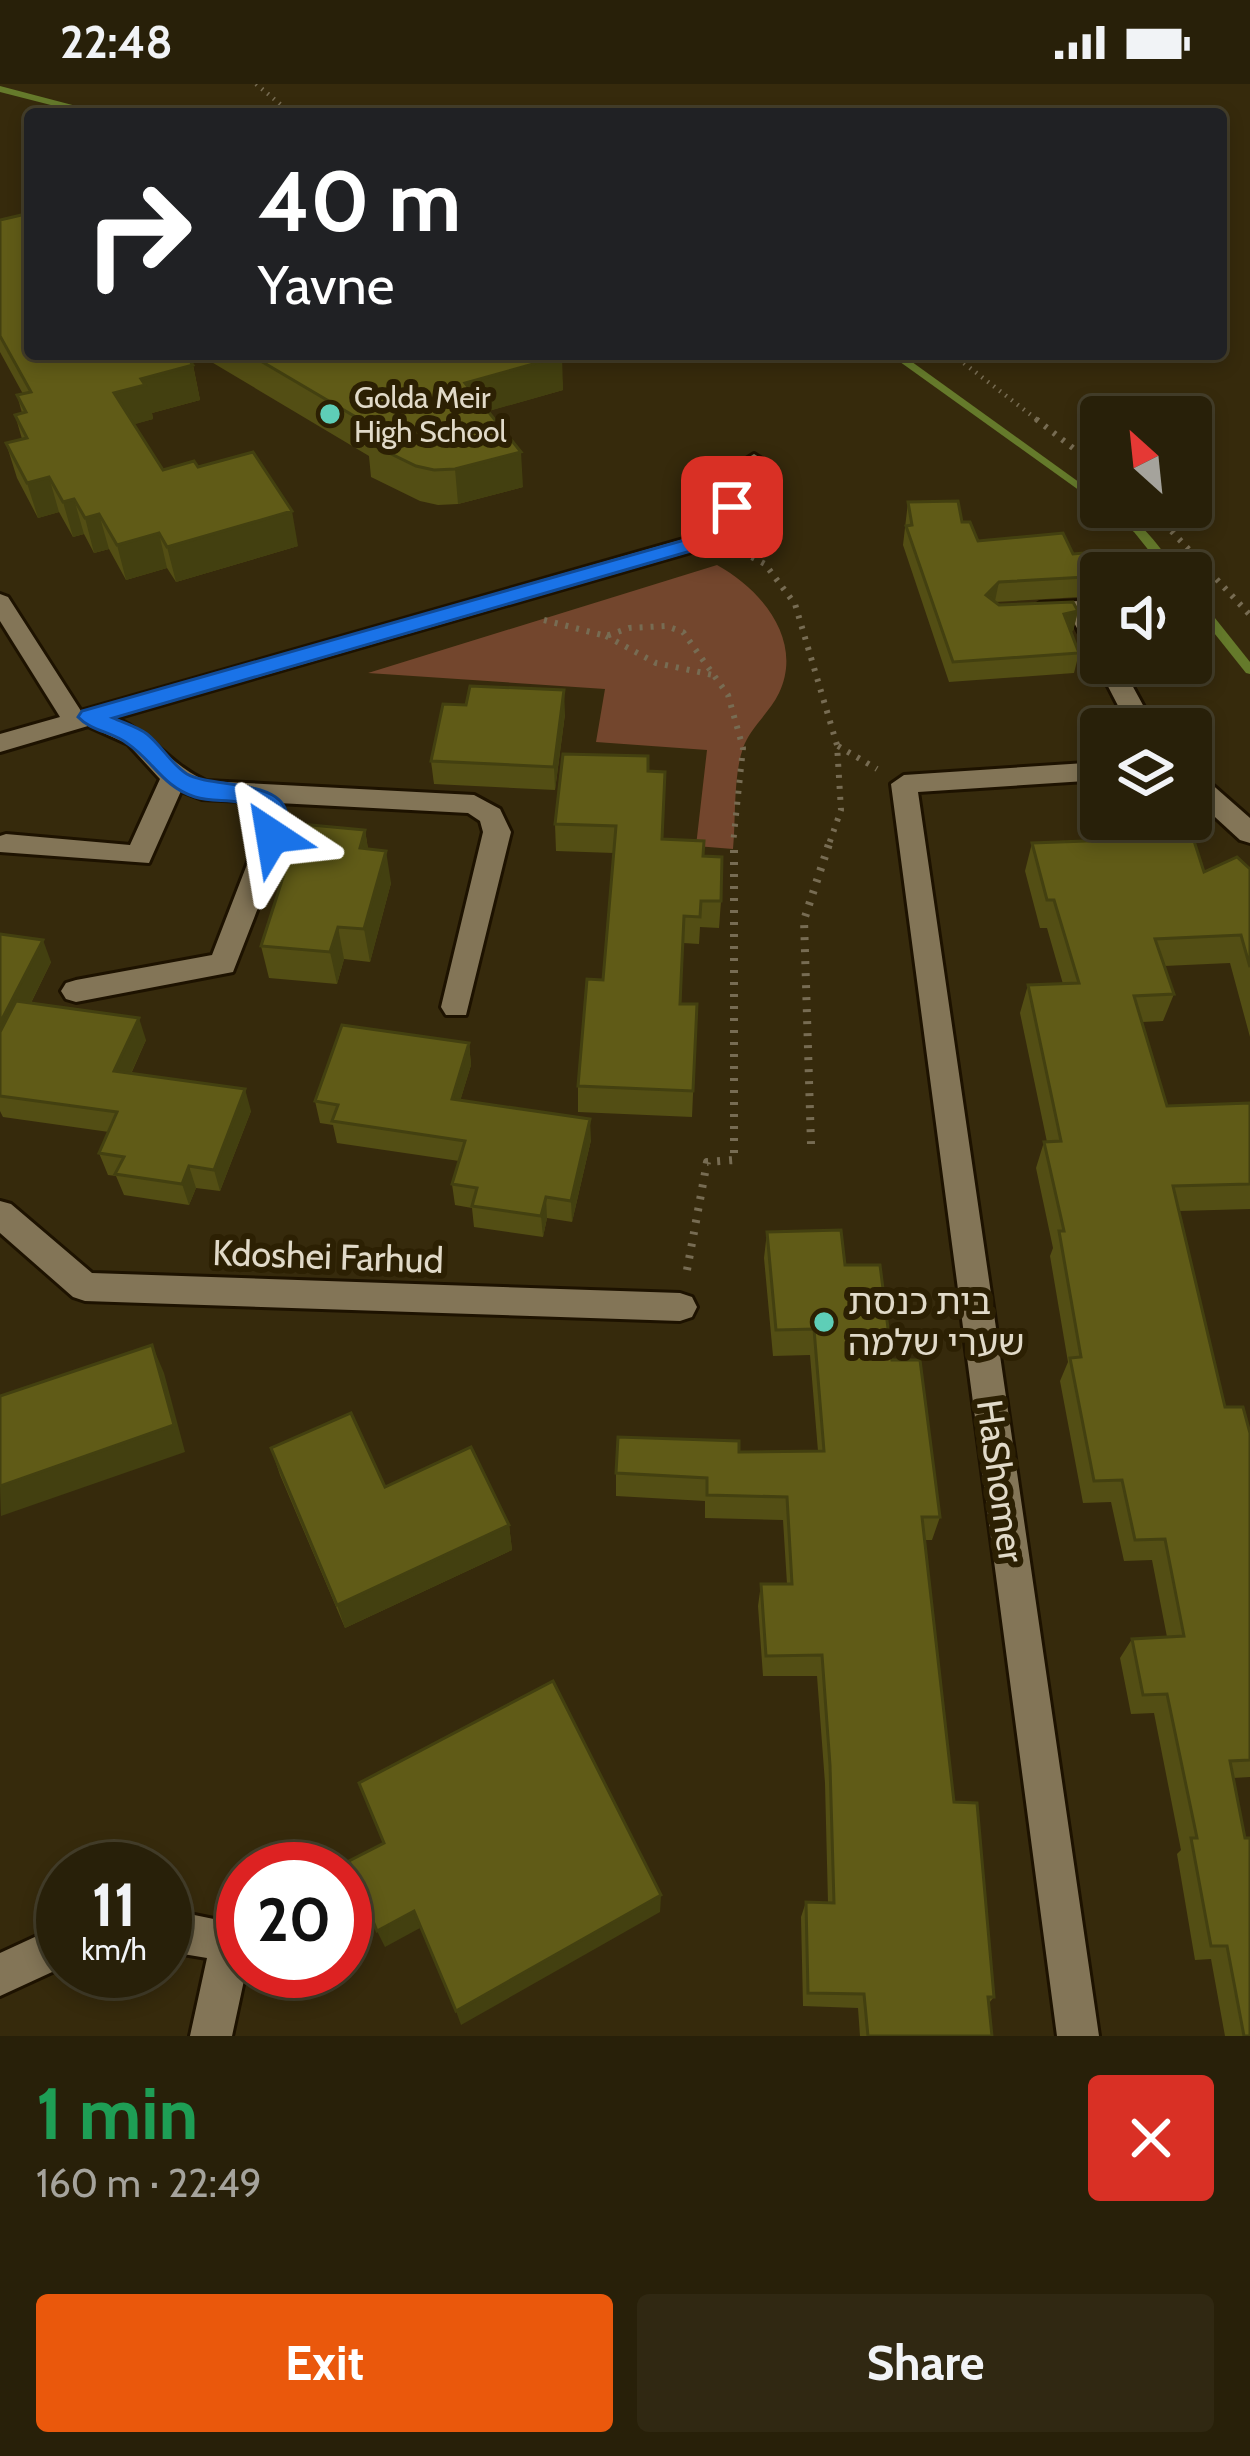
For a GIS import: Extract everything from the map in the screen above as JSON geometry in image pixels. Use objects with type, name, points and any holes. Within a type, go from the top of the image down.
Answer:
[{"type":"street","points":[[0,743],[714,538],[754,461]]},
{"type":"street","points":[[0,602],[82,719],[136,738],[174,777],[202,790],[474,803],[491,816],[497,832],[456,1007]]},
{"type":"street","points":[[1018,612],[1080,611]]},
{"type":"street","points":[[904,784],[1080,772]]},
{"type":"street","points":[[6,844],[139,856],[174,777]]},
{"type":"street","name":"HaShomer","points":[[904,784],[1078,2036]]},
{"type":"street","points":[[76,991],[223,964],[272,836],[269,806],[251,793]]},
{"type":"street","points":[[1212,799],[1250,833]]},
{"type":"street","name":"Kdoshei Farhud","points":[[0,1214],[85,1287],[680,1307]]},
{"type":"street","points":[[192,1934],[231,1941],[211,2036]]},
{"type":"street","points":[[0,1975],[36,1958]]},
{"type":"path","points":[[256,84],[285,108]]},
{"type":"path","points":[[960,360],[1080,454]]},
{"type":"path","points":[[1168,528],[1250,615]]},
{"type":"path","points":[[714,538],[765,564],[795,604],[837,745],[841,810],[804,920],[811,1144]]},
{"type":"path","points":[[541,620],[606,636],[634,658],[657,667],[714,675]]},
{"type":"path","points":[[606,636],[629,628],[666,626],[683,632],[728,694],[743,748],[733,849],[734,1160],[707,1162],[680,1307]]},
{"type":"path","points":[[837,745],[904,784]]},
{"type":"shaded area","points":[[717,565],[763,602],[782,636],[786,654],[779,693],[750,734],[740,759],[733,849],[696,846],[707,750],[596,742],[605,689],[368,673]]},
{"type":"building","points":[[24,214],[24,360],[189,360],[193,365],[141,379],[145,385],[114,393],[163,470],[194,461],[198,467],[253,452],[292,511],[167,547],[159,533],[117,545],[99,514],[85,518],[74,499],[63,502],[49,477],[27,483],[6,443],[27,438],[15,415],[26,412],[17,395],[31,392],[0,336],[0,220]]},
{"type":"building","points":[[259,360],[548,360],[465,383],[521,452],[434,470],[367,442],[388,436]]},
{"type":"building","points":[[958,501],[962,522],[970,522],[978,541],[1063,533],[1073,554],[1080,553],[1080,577],[999,582],[986,595],[999,605],[1073,602],[1078,611],[1064,614],[1079,653],[953,662],[906,526],[912,525],[908,502]]},
{"type":"building","points":[[470,686],[564,690],[554,767],[431,761],[443,704],[466,705]]},
{"type":"building","points":[[563,754],[648,756],[648,771],[665,772],[662,839],[704,841],[703,856],[722,857],[721,901],[701,901],[700,917],[684,916],[680,1004],[697,1004],[693,1091],[578,1086],[587,979],[603,980],[616,826],[555,824]]},
{"type":"building","points":[[300,824],[365,830],[360,848],[386,851],[364,929],[338,927],[330,952],[261,946]]},
{"type":"building","points":[[1194,840],[1204,872],[1237,857],[1250,869],[1250,967],[1241,935],[1155,939],[1174,994],[1134,996],[1167,1106],[1250,1103],[1250,1184],[1173,1186],[1225,1407],[1243,1407],[1250,1433],[1250,1760],[1230,1761],[1245,1838],[1250,1838],[1250,2036],[1244,2036],[1227,1946],[1211,1946],[1191,1838],[1197,1838],[1167,1694],[1143,1695],[1132,1639],[1184,1636],[1165,1539],[1135,1540],[1122,1480],[1094,1481],[1070,1358],[1081,1357],[1059,1231],[1064,1231],[1044,1142],[1061,1141],[1028,985],[1079,983],[1054,900],[1047,900],[1032,843]]},
{"type":"building","points":[[0,934],[43,940],[0,1023]]},
{"type":"building","points":[[16,1001],[139,1018],[114,1071],[245,1089],[214,1170],[189,1166],[182,1184],[115,1174],[124,1157],[99,1153],[117,1112],[0,1096],[0,1032]]},
{"type":"building","points":[[342,1025],[469,1043],[452,1099],[590,1119],[571,1201],[546,1197],[541,1216],[472,1206],[477,1188],[452,1184],[465,1141],[332,1121],[338,1105],[315,1101]]},
{"type":"building","points":[[841,1230],[845,1265],[880,1265],[892,1360],[920,1360],[940,1517],[922,1517],[954,1802],[977,1803],[994,1997],[988,1997],[992,2036],[868,2036],[864,1994],[808,1993],[806,1902],[834,1903],[830,1765],[822,1655],[766,1656],[761,1584],[792,1584],[787,1497],[707,1495],[707,1478],[616,1473],[618,1437],[739,1441],[739,1452],[824,1451],[814,1329],[776,1330],[767,1232]]},
{"type":"building","points":[[152,1345],[174,1425],[0,1486],[0,1396]]},
{"type":"building","points":[[351,1413],[385,1487],[471,1447],[509,1525],[337,1605],[271,1448]]},
{"type":"building","points":[[553,1681],[661,1895],[456,2011],[414,1911],[377,1931],[372,1918],[372,1849],[384,1843],[359,1783]]},
{"type":"waterway","points":[[0,89],[73,108]]},
{"type":"waterway","points":[[902,360],[1080,488]]},
{"type":"waterway","points":[[1135,528],[1156,552]]},
{"type":"waterway","points":[[1212,622],[1250,670]]},
{"type":"place","name":"Golda Meir High School","points":[[330,414]]},
{"type":"place","name":"בית כנסת שערי שלמה","points":[[824,1322]]},
{"type":"route","points":[[272,836],[269,806],[251,793],[202,790],[187,784],[136,738],[90,717],[714,538],[732,507]]}]
